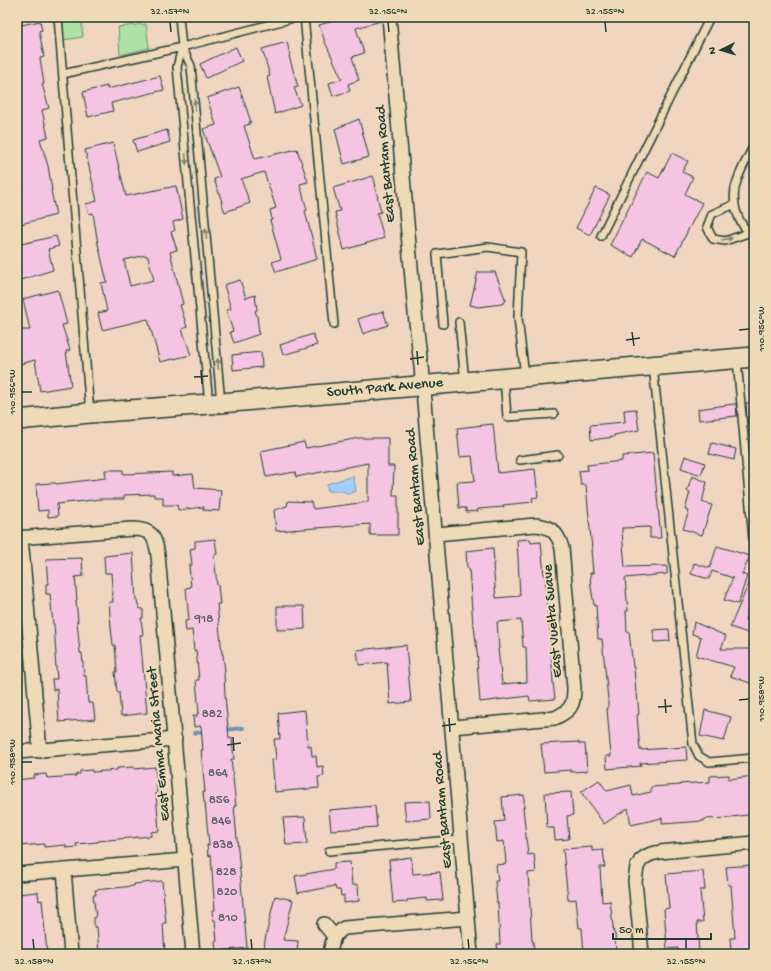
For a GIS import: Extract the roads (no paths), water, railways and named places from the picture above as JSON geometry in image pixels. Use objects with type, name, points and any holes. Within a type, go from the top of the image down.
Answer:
[{"type":"main road","name":"South Park Avenue","points":[[17,420],[745,358]]},
{"type":"street","name":"East Bantam Road","points":[[389,17],[415,313],[423,385],[471,954]]},
{"type":"street","name":"East Vuelta Suave","points":[[436,534],[535,525],[556,528],[562,548],[574,688],[574,700],[570,708],[572,713],[563,714],[555,718],[548,719],[452,726]]},
{"type":"street","name":"East Emma Maria Street","points":[[19,537],[142,529],[151,534],[156,542],[175,740],[193,954]]},
{"type":"street","points":[[19,537],[40,751]]},
{"type":"street","points":[[17,752],[175,740]]},
{"type":"street","points":[[642,954],[635,881],[637,867],[635,859],[660,852],[754,844]]},
{"type":"street","points":[[17,874],[185,860]]},
{"type":"street","points":[[64,870],[71,954]]},
{"type":"street","points":[[332,954],[331,948],[334,936],[344,928],[468,918]]},
{"type":"street","points":[[324,924],[334,936]]},
{"type":"lane","points":[[58,17],[90,413]]},
{"type":"lane","points":[[179,17],[182,47],[191,66],[204,211],[215,403]]},
{"type":"lane","points":[[63,74],[182,47],[298,17]]},
{"type":"lane","points":[[304,17],[334,324]]},
{"type":"lane","points":[[601,236],[710,17]]},
{"type":"lane","points":[[182,47],[177,67],[191,213],[215,403]]},
{"type":"lane","points":[[735,204],[712,214],[707,227],[713,239],[725,241],[751,234],[738,218],[734,199],[736,183],[754,145]]},
{"type":"lane","points":[[191,213],[204,211]]},
{"type":"lane","points":[[443,324],[437,254],[488,247],[521,252],[518,318],[525,377]]},
{"type":"lane","points":[[459,322],[465,382]]},
{"type":"lane","points":[[745,358],[754,551]]},
{"type":"lane","points":[[653,366],[693,744],[699,756],[709,762],[754,758]]},
{"type":"lane","points":[[504,378],[507,417],[554,414]]},
{"type":"lane","points":[[520,460],[558,456]]},
{"type":"lane","points":[[329,851],[461,840]]},
{"type":"water","points":[[353,476],[356,491],[348,494],[343,491],[328,491],[327,484]]},
{"type":"waterway","points":[[224,730],[243,728]]},
{"type":"waterway","points":[[194,733],[205,732]]}]
